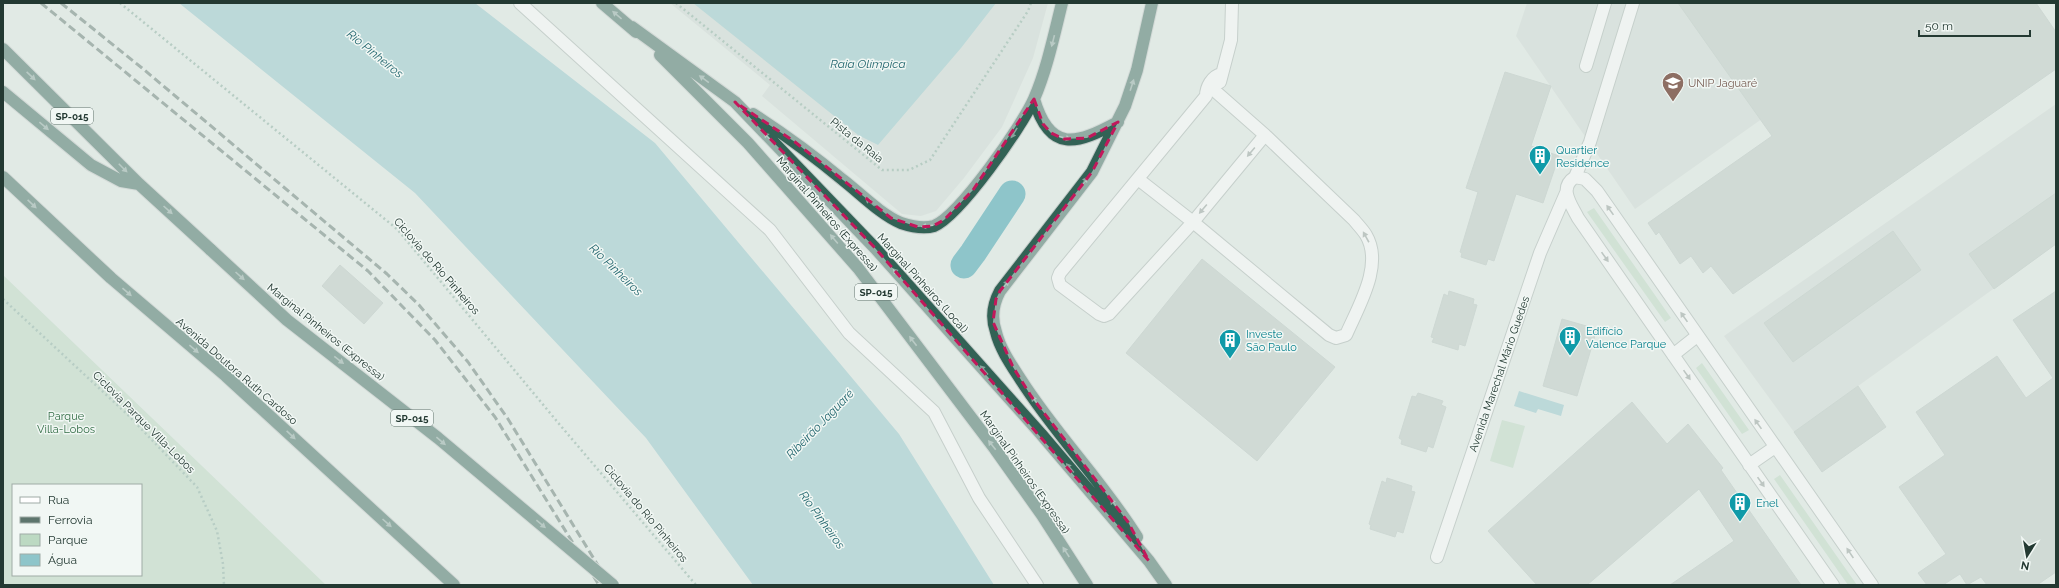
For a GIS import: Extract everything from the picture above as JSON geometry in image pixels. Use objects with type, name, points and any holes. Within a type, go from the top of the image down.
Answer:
[{"type":"highway","name":"Marginal Pinheiros (Expressa)","points":[[602,3],[632,27],[748,143],[858,268],[996,449],[1042,515],[1087,585]]},
{"type":"highway","points":[[735,102],[795,142],[891,218],[918,227],[933,226],[944,220],[973,190],[1010,138],[1034,99],[1050,50],[1062,3]]},
{"type":"highway","points":[[1149,561],[1128,522],[1031,396],[1013,367],[996,333],[993,322],[996,299],[1000,291],[1092,172],[1118,122],[1137,70],[1152,3]]},
{"type":"highway","name":"Marginal Pinheiros (Local)","points":[[632,27],[735,102],[875,248],[1041,434],[1149,561],[1166,585]]},
{"type":"highway","name":"Marginal Pinheiros (Expressa)","points":[[3,49],[139,184],[287,320],[438,438],[613,585]]},
{"type":"highway","points":[[3,92],[91,166],[121,181],[139,184]]},
{"type":"highway","points":[[1034,99],[1043,124],[1051,133],[1064,139],[1087,138],[1118,122]]},
{"type":"highway","name":"Avenida Doutora Ruth Cardoso","points":[[3,177],[117,283],[226,376],[454,585]]},
{"type":"street","points":[[520,3],[770,230],[849,333],[934,412],[978,498],[1037,585]]},
{"type":"street","points":[[1232,3],[1231,40],[1219,84],[1060,273],[1058,278],[1060,285],[1099,314],[1106,315],[1193,222],[1265,135]]},
{"type":"street","points":[[1586,66],[1605,3]]},
{"type":"street","name":"Avenida Marechal Mário Guedes","points":[[1437,557],[1540,253],[1566,193],[1568,182],[1575,177],[1590,142],[1633,3]]},
{"type":"street","points":[[1138,179],[1193,222],[1328,335],[1336,338],[1346,334],[1371,274],[1371,246],[1366,235],[1354,220],[1265,135],[1234,109],[1210,93]]},
{"type":"street","points":[[1575,177],[1585,179],[1589,182],[1872,585]]},
{"type":"street","points":[[1566,193],[1578,218],[1833,585]]},
{"type":"street","points":[[1673,354],[1697,336]]},
{"type":"street","points":[[1750,464],[1775,447]]},
{"type":"path","name":"Ciclovia do Rio Pinheiros","points":[[120,3],[397,229],[560,425],[696,585]]},
{"type":"path","name":"Pista da Raia","points":[[676,3],[882,170],[909,170],[930,160],[1028,11],[1031,3]]},
{"type":"path","name":"Ciclovia Parque Villa-Lobos","points":[[3,299],[128,415],[197,486],[216,531],[223,564],[224,585]]},
{"type":"highlighted area","points":[[1034,99],[1043,124],[1051,133],[1064,139],[1087,138],[1118,122],[1092,172],[1000,291],[996,299],[993,322],[1013,367],[1031,396],[1128,522],[1149,561],[875,248],[735,102],[795,142],[891,218],[918,227],[933,226],[944,220],[973,190]]},
{"type":"shaded area","points":[[670,3],[1048,3],[1033,58],[1002,127],[964,178],[936,211],[921,216],[902,214],[762,96],[770,85]]},
{"type":"shaded area","name":"UNIP Jaguaré","points":[[1527,3],[1925,3],[1635,209],[1516,36]]},
{"type":"shaded area","points":[[2056,104],[2056,244],[1794,432],[1724,336]]},
{"type":"green space","points":[[1594,208],[1671,318],[1665,322],[1587,212]]},
{"type":"green space","name":"Parque Villa-Lobos","points":[[3,275],[326,585],[3,585]]},
{"type":"green space","points":[[1702,363],[1749,430],[1742,434],[1696,368]]},
{"type":"green space","points":[[1502,420],[1525,426],[1513,468],[1490,461]]},
{"type":"green space","points":[[1780,475],[1857,585],[1848,585],[1774,479]]},
{"type":"water","name":"Rio Pinheiros","points":[[179,3],[475,3],[655,143],[899,434],[994,585],[753,585],[646,438],[415,193]]},
{"type":"water","name":"Raia Olímpica","points":[[693,3],[996,3],[961,48],[878,145],[858,135]]},
{"type":"water","points":[[1519,391],[1564,405],[1561,416],[1538,409],[1536,413],[1514,406]]},
{"type":"building","points":[[1678,3],[2036,3],[2056,32],[2056,69],[1733,294],[1711,266],[1703,273],[1691,256],[1680,264],[1659,232],[1656,235],[1648,223],[1772,136]]},
{"type":"building","points":[[1505,72],[1551,86],[1531,146],[1559,156],[1543,203],[1516,194],[1494,261],[1488,259],[1486,265],[1461,257],[1462,253],[1460,252],[1478,192],[1466,188]]},
{"type":"building","points":[[2056,193],[2056,244],[1994,289],[1969,254]]},
{"type":"building","points":[[1893,231],[1921,270],[1793,362],[1764,323]]},
{"type":"building","name":"Investe São Paulo","points":[[1202,259],[1335,367],[1257,461],[1126,353]]},
{"type":"building","points":[[340,265],[383,303],[364,324],[322,286]]},
{"type":"building","points":[[1449,291],[1474,299],[1473,304],[1477,305],[1465,346],[1459,344],[1458,350],[1432,342],[1434,338],[1431,337],[1444,294],[1448,296]]},
{"type":"building","points":[[2056,291],[2056,572],[2037,585],[1987,585],[1981,577],[1967,585],[1960,574],[1943,585],[1927,585],[1918,573],[1946,554],[1899,487],[1945,455],[1916,412],[1997,356],[2026,398],[2053,378],[2013,320]]},
{"type":"building","name":"Edifício Valence Parque","points":[[1562,319],[1597,329],[1577,396],[1543,386]]},
{"type":"building","points":[[1858,386],[1886,427],[1822,472],[1794,432]]},
{"type":"building","points":[[1418,393],[1443,401],[1441,405],[1446,407],[1433,448],[1428,446],[1426,452],[1401,444],[1402,440],[1399,438],[1412,396],[1416,397]]},
{"type":"building","points":[[1632,402],[1667,444],[1688,424],[1723,468],[1721,470],[1801,585],[1670,585],[1734,541],[1699,489],[1587,585],[1537,585],[1488,531]]},
{"type":"building","points":[[1387,478],[1412,486],[1411,491],[1415,492],[1403,533],[1397,531],[1395,537],[1370,529],[1371,525],[1369,524],[1382,481],[1386,483]]},
{"type":"waterway","name":"Ribeirão Jaguaré","points":[[964,265],[1012,194]]},
{"type":"railway","points":[[41,3],[368,271],[435,340],[495,417],[599,585]]},
{"type":"railway","points":[[61,3],[142,68],[387,274],[419,305],[468,362],[508,419],[610,585]]},
{"type":"place","name":"UNIP Jaguaré","points":[[1673,102]]},
{"type":"place","name":"Quartier Residence","points":[[1540,176]]},
{"type":"place","name":"Edifício Valence Parque","points":[[1570,356]]},
{"type":"place","name":"Investe São Paulo","points":[[1230,360]]},
{"type":"place","name":"Enel","points":[[1740,522]]}]
